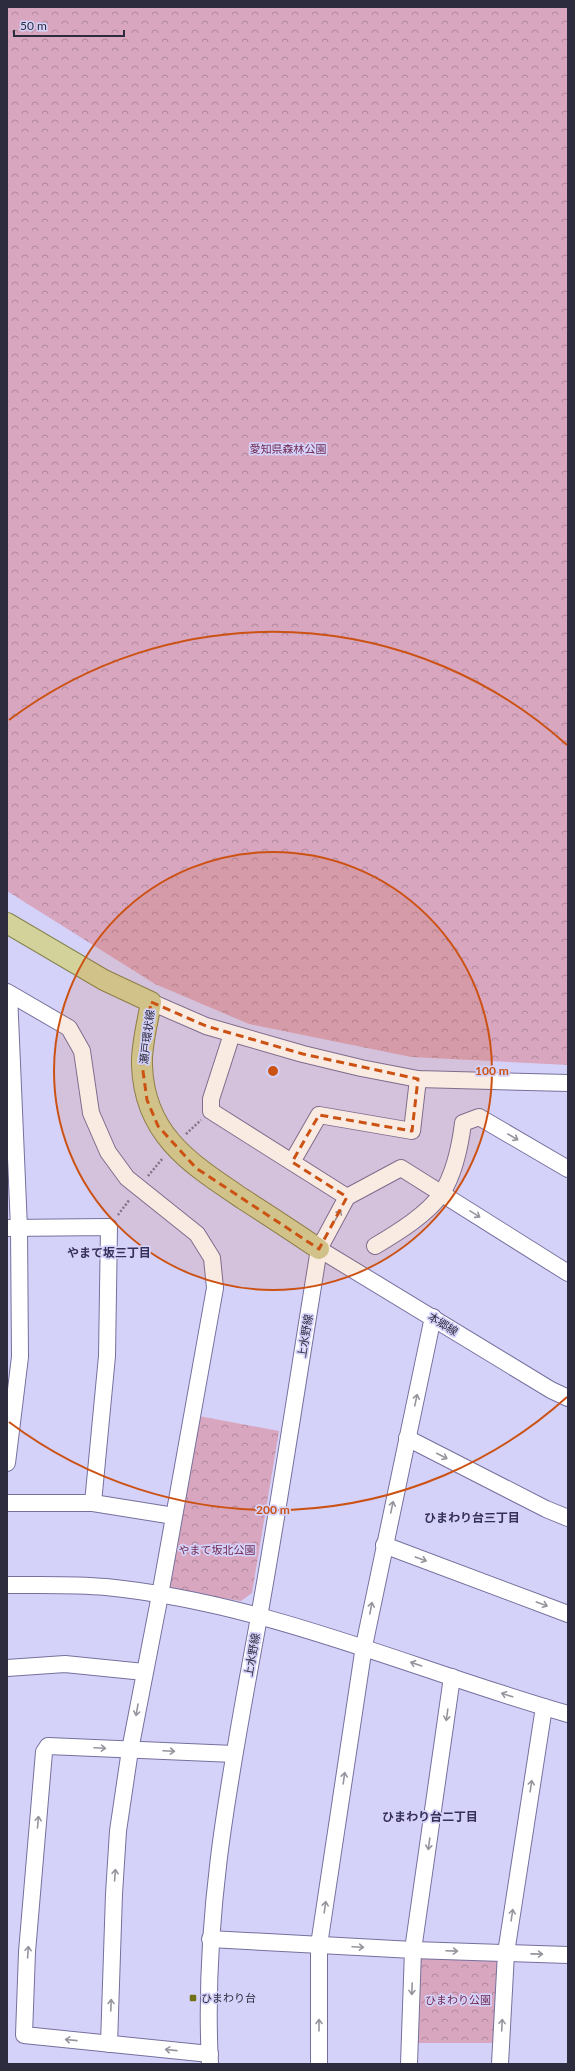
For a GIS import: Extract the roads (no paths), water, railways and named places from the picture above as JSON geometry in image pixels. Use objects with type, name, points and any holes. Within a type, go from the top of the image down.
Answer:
[{"type":"main road","name":"瀬戸環状線","points":[[7,923],[104,980],[151,1002],[142,1064],[147,1100],[158,1126],[173,1146],[196,1168],[319,1249]]},
{"type":"street","points":[[7,1462],[20,1357],[13,1228],[8,993]]},
{"type":"street","points":[[8,993],[69,1028],[82,1051],[91,1113],[108,1152],[127,1178],[197,1234],[212,1258],[215,1288],[160,1595],[130,1750],[118,1831],[114,1894],[110,2044]]},
{"type":"street","points":[[151,1002],[206,1026],[232,1034],[303,1054],[418,1079],[568,1083]]},
{"type":"street","points":[[232,1034],[211,1099],[211,1111],[347,1197],[401,1168],[568,1273]]},
{"type":"street","points":[[292,1162],[319,1115],[412,1131],[418,1079]]},
{"type":"street","points":[[376,1246],[414,1222],[442,1193],[459,1153],[463,1123],[479,1117],[568,1169]]},
{"type":"street","name":"上水野線","points":[[210,2059],[210,1939],[220,1842],[319,1249],[347,1197]]},
{"type":"street","points":[[13,1228],[109,1227],[107,1356],[93,1503]]},
{"type":"street","name":"本郷線","points":[[319,1249],[551,1390],[568,1398]]},
{"type":"street","points":[[319,2064],[319,1945],[364,1646],[433,1317]]},
{"type":"street","points":[[408,1438],[546,1509],[568,1518]]},
{"type":"street","points":[[7,1503],[93,1503],[174,1516]]},
{"type":"street","points":[[384,1545],[568,1614]]},
{"type":"street","points":[[7,1586],[51,1584],[106,1587],[160,1595],[259,1615],[364,1646],[452,1677],[568,1714]]},
{"type":"street","points":[[7,1668],[65,1664],[144,1672]]},
{"type":"street","points":[[410,2064],[413,1950],[452,1677]]},
{"type":"street","points":[[500,2064],[506,1953],[544,1707]]},
{"type":"street","points":[[210,2059],[110,2044],[24,2035],[27,1952],[44,1752],[48,1746],[234,1754]]},
{"type":"street","points":[[210,1939],[413,1950],[568,1955]]},
{"type":"place","name":"ひまわり台","points":[[193,1998]]},
{"type":"district","name":"やまて坂三丁目","points":[[109,1253]]},
{"type":"district","name":"ひまわり台三丁目","points":[[472,1518]]},
{"type":"district","name":"ひまわり台二丁目","points":[[430,1817]]},
{"type":"park label","name":"愛知県森林公園","points":[[288,449]]},
{"type":"park label","name":"やまて坂北公園","points":[[217,1550]]},
{"type":"park label","name":"ひまわり公園","points":[[458,2000]]}]
